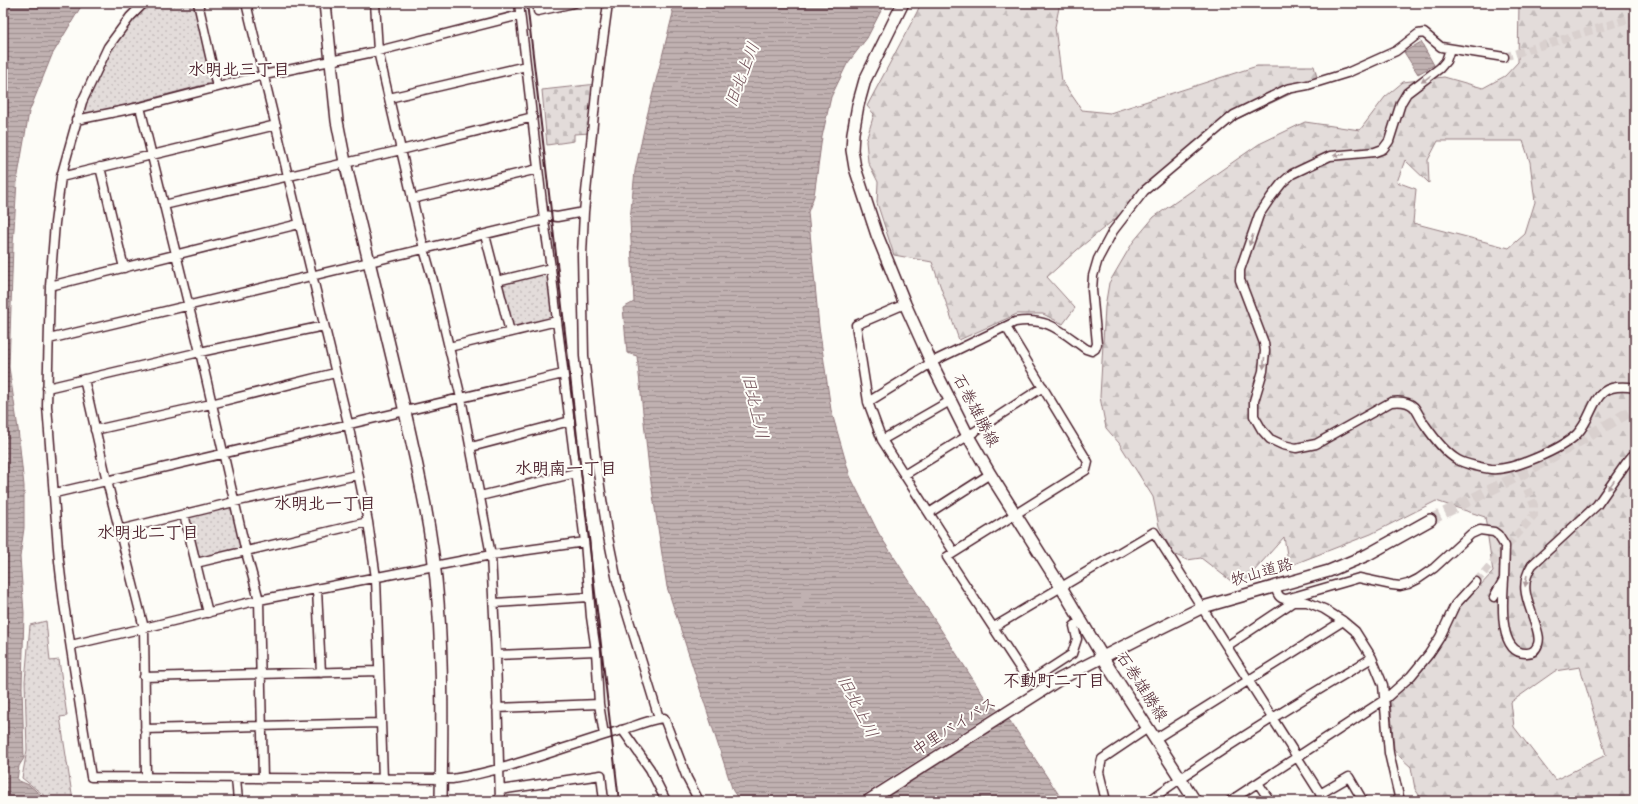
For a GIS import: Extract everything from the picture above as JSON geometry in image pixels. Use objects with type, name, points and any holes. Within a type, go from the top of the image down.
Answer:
[{"type":"street","points":[[144,3],[130,17],[108,47],[84,97],[76,120],[61,176],[56,204],[50,286],[47,388],[59,561],[91,777],[441,780],[473,776],[659,718],[664,718],[687,778],[699,801]]},
{"type":"street","points":[[198,3],[217,87]]},
{"type":"street","points":[[246,3],[348,423],[368,522],[376,578],[382,780]]},
{"type":"street","points":[[325,3],[337,121],[345,162],[404,410],[424,502],[434,566],[441,653],[441,801]]},
{"type":"street","points":[[375,3],[378,51],[412,199],[461,398],[491,554],[496,655],[500,801]]},
{"type":"street","points":[[519,3],[538,170],[585,542],[589,597],[596,651],[599,704],[604,735]]},
{"type":"street","points":[[538,3],[538,11],[571,3]]},
{"type":"street","points":[[608,3],[597,84],[584,212],[582,254],[584,356],[601,496],[617,581],[659,718]]},
{"type":"street","name":"石巻雄勝線","points":[[903,3],[899,15],[870,68],[863,86],[855,119],[852,150],[855,168],[865,203],[905,304],[932,364],[968,436],[1061,587],[1102,658],[1195,801]]},
{"type":"street","points":[[76,120],[140,107],[264,75],[378,51],[520,15]]},
{"type":"street","points":[[868,402],[932,364],[936,360],[1016,322],[1029,320],[1044,322],[1086,349],[1092,351],[1095,349],[1097,344],[1092,290],[1093,276],[1098,259],[1113,231],[1144,191],[1234,115],[1287,89],[1308,85],[1347,73],[1396,51],[1418,34],[1424,33],[1441,47],[1504,57]]},
{"type":"street","points":[[1450,49],[1446,61],[1440,68],[1407,92],[1400,103],[1388,141],[1383,149],[1375,152],[1330,156],[1292,174],[1271,197],[1259,216],[1240,270],[1240,280],[1264,343],[1265,351],[1263,371],[1254,401],[1254,416],[1262,430],[1270,439],[1283,445],[1296,448],[1316,444],[1391,402],[1399,401],[1414,407],[1425,425],[1442,447],[1459,461],[1491,469],[1528,461],[1564,444],[1578,433],[1596,399],[1602,393],[1622,387],[1635,388]]},
{"type":"street","points":[[389,98],[526,66]]},
{"type":"street","points":[[140,107],[200,352],[222,453],[259,600],[263,778]]},
{"type":"street","points":[[164,205],[401,150],[533,117]]},
{"type":"street","points":[[61,176],[276,125]]},
{"type":"street","points":[[100,167],[124,268]]},
{"type":"street","points":[[412,199],[538,170]]},
{"type":"street","points":[[49,339],[486,235],[544,217],[558,217],[584,212]]},
{"type":"street","points":[[50,286],[300,224]]},
{"type":"street","points":[[486,235],[510,332]]},
{"type":"street","points":[[497,281],[551,268]]},
{"type":"street","points":[[905,304],[856,325],[868,402],[882,440],[954,552]]},
{"type":"street","points":[[449,347],[557,321]]},
{"type":"street","points":[[47,388],[200,352],[324,326]]},
{"type":"street","points":[[1006,326],[1088,462],[1086,470],[947,557],[1029,682],[1072,654],[1077,639],[1074,626],[1081,621]]},
{"type":"street","points":[[95,430],[211,404],[336,373]]},
{"type":"street","points":[[55,493],[348,423],[563,374]]},
{"type":"street","points":[[84,380],[119,530],[144,628],[146,777]]},
{"type":"street","points":[[904,475],[968,436],[1043,387]]},
{"type":"street","points":[[882,440],[950,401]]},
{"type":"street","points":[[471,447],[570,421]]},
{"type":"street","points":[[1275,586],[1278,596],[1282,599],[1286,599],[1359,578],[1400,586],[1418,579],[1434,568],[1471,534],[1480,530],[1494,532],[1498,535],[1505,546],[1502,612],[1508,642],[1516,651],[1528,653],[1532,652],[1536,648],[1539,638],[1524,583],[1532,565],[1596,505],[1627,462],[1632,456],[1635,455]]},
{"type":"street","points":[[480,496],[576,473]]},
{"type":"street","points":[[929,513],[990,474]]},
{"type":"street","points":[[119,530],[234,502],[358,475]]},
{"type":"street","points":[[184,514],[208,612]]},
{"type":"street","name":"牧山道路","points":[[1102,658],[1203,608],[1329,571],[1367,555],[1430,520]]},
{"type":"street","points":[[196,563],[368,522]]},
{"type":"street","points":[[994,627],[1154,532],[1322,798],[1349,777],[1363,801]]},
{"type":"street","points":[[71,645],[259,600],[491,554],[585,542]]},
{"type":"street","points":[[1494,597],[1504,579]]},
{"type":"street","points":[[1230,801],[1384,700],[1411,676],[1429,654],[1440,637],[1455,605],[1476,582]]},
{"type":"street","points":[[317,589],[320,673]]},
{"type":"street","points":[[494,603],[589,597]]},
{"type":"street","points":[[1227,646],[1293,602],[1307,602],[1324,608],[1355,631],[1372,658],[1383,685],[1389,753],[1400,801]]},
{"type":"street","points":[[1156,739],[1343,621]]},
{"type":"street","points":[[496,655],[596,651]]},
{"type":"street","name":"中里バイパス","points":[[868,801],[1060,679],[1102,658]]},
{"type":"street","points":[[1149,801],[1272,718],[1372,658]]},
{"type":"street","points":[[144,677],[379,671]]},
{"type":"street","points":[[497,708],[599,704]]},
{"type":"street","points":[[145,729],[380,723]]},
{"type":"street","points":[[1106,801],[1099,772],[1102,759],[1148,728]]},
{"type":"street","points":[[621,730],[624,732],[650,769],[666,801]]},
{"type":"street","points":[[500,790],[601,775],[604,801]]},
{"type":"street","points":[[236,778],[238,801]]},
{"type":"street","points":[[1258,783],[1270,801]]},
{"type":"green space","points":[[148,3],[194,3],[211,83],[83,116],[81,111],[110,48],[129,22]]},
{"type":"green space","points":[[921,3],[1060,3],[1055,27],[1062,81],[1082,110],[1110,113],[1257,66],[1314,66],[1318,81],[1237,119],[1077,250],[1047,277],[1075,308],[1063,324],[1043,314],[1017,314],[959,340],[932,262],[894,255],[877,203],[878,182],[868,162],[866,141],[874,114],[867,106]]},
{"type":"green space","points":[[1519,3],[1635,3],[1635,801],[1470,801],[1466,798],[1445,801],[1423,801],[1415,789],[1411,767],[1394,749],[1390,701],[1421,672],[1440,647],[1457,610],[1493,572],[1485,517],[1436,501],[1371,534],[1289,566],[1284,537],[1247,579],[1231,581],[1201,558],[1187,560],[1173,554],[1159,526],[1153,497],[1119,443],[1106,428],[1100,397],[1105,307],[1109,283],[1133,242],[1154,217],[1259,144],[1305,122],[1360,130],[1385,97],[1403,82],[1444,77],[1483,88],[1505,76],[1518,62]],"holes":[[[1438,141],[1523,141],[1530,162],[1535,202],[1525,234],[1509,248],[1413,223],[1416,189],[1397,182],[1405,160],[1429,183],[1428,160]],[[1580,667],[1606,755],[1555,780],[1514,727],[1511,702],[1555,671]]]},
{"type":"green space","points":[[597,84],[590,133],[574,134],[574,141],[547,145],[542,90]]},
{"type":"green space","points":[[548,271],[554,318],[510,328],[500,283]]},
{"type":"green space","points":[[226,506],[232,507],[241,547],[239,550],[199,560],[186,516]]},
{"type":"green space","points":[[46,621],[50,661],[59,660],[67,716],[60,717],[73,801],[51,801],[22,778],[27,750],[25,681],[30,625]]},
{"type":"water","points":[[3,3],[83,3],[52,55],[29,112],[17,181],[13,245],[9,367],[24,486],[24,528],[20,557],[24,613],[22,687],[24,758],[19,766],[17,780],[29,785],[48,801],[3,801]]},
{"type":"water","name":"旧北上川","points":[[642,3],[885,3],[867,38],[847,64],[831,97],[822,137],[814,196],[808,212],[819,327],[831,410],[850,476],[879,534],[987,701],[1010,721],[1063,801],[740,801],[733,791],[667,587],[649,469],[637,356],[627,353],[623,308],[634,302],[630,220],[635,171],[646,120],[673,13],[672,8]]},
{"type":"water","points":[[1421,42],[1434,65],[1418,74],[1404,52]]},
{"type":"pier","points":[[999,709],[1010,718],[880,801],[854,801]]},
{"type":"tunnel","points":[[1504,57],[1635,17]]},
{"type":"tunnel","points":[[1430,520],[1522,474],[1635,409]]},
{"type":"tunnel","points":[[1476,582],[1534,515],[1534,505],[1527,489]]},
{"type":"railway","points":[[527,3],[619,801]]},
{"type":"district","name":"水明北三丁目","points":[[239,70]]},
{"type":"district","name":"水明南一丁目","points":[[566,469]]},
{"type":"district","name":"水明北一丁目","points":[[325,504]]},
{"type":"district","name":"水明北二丁目","points":[[148,533]]},
{"type":"district","name":"不動町二丁目","points":[[1054,681]]}]
